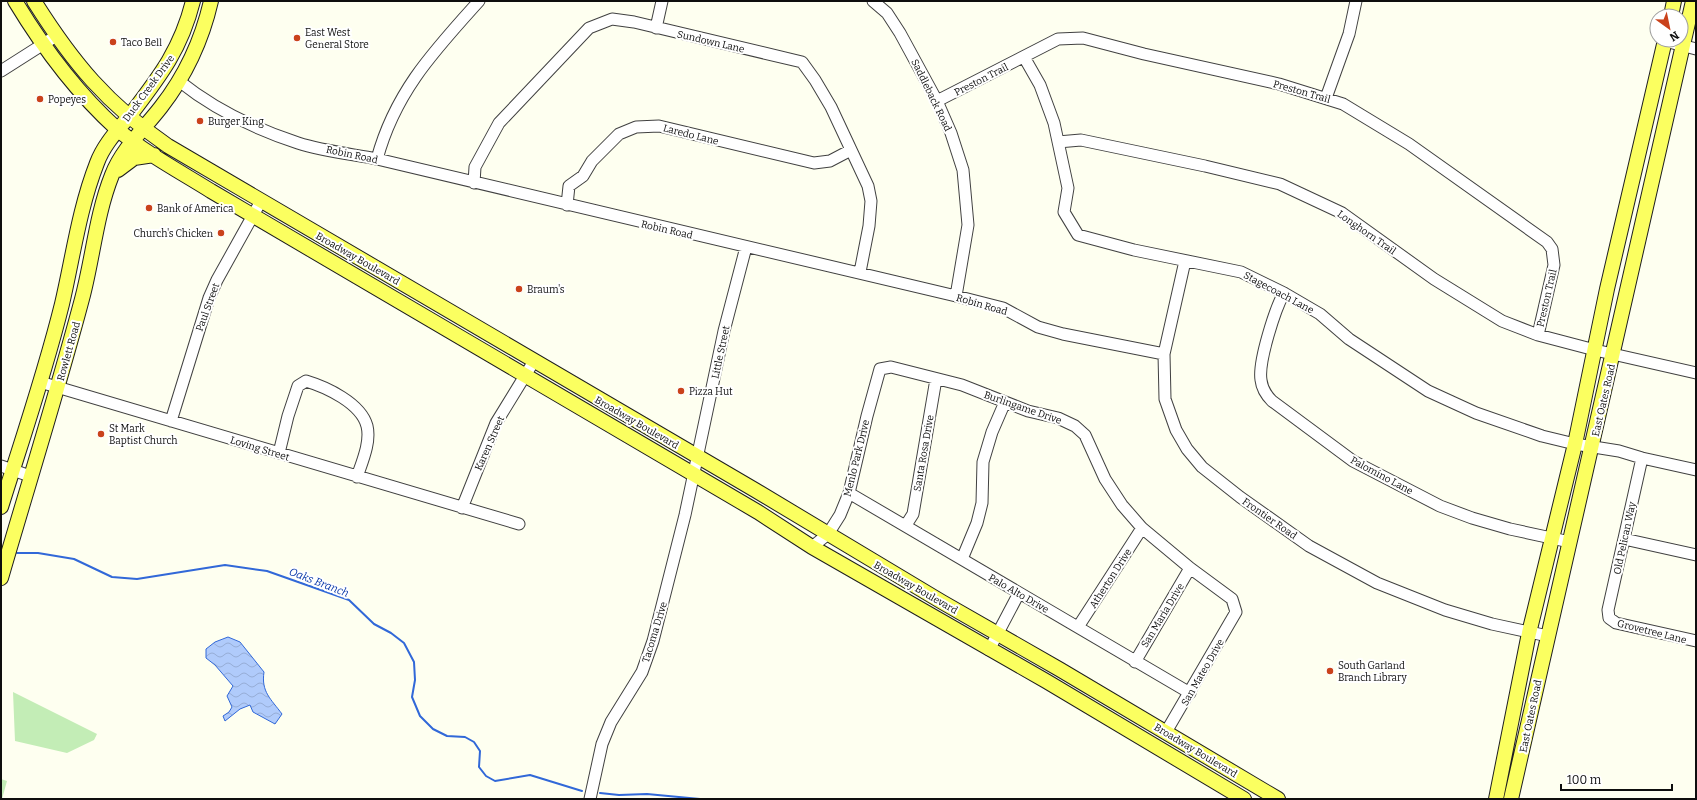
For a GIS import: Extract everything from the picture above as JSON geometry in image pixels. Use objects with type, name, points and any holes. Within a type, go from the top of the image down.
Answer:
[{"type":"main road","name":"Broadway Boulevard","points":[[15,1],[42,45],[63,72],[118,129],[154,155],[347,272],[758,512],[812,547],[989,650],[1046,681],[1244,799]]},
{"type":"main road","name":"Broadway Boulevard","points":[[34,1],[56,36],[88,77],[128,117],[168,146],[1278,799]]},
{"type":"main road","name":"Duck Creek Drive","points":[[118,129],[174,54],[183,33],[193,1]]},
{"type":"main road","name":"Duck Creek Drive","points":[[143,129],[161,106],[192,59],[201,37],[212,1]]},
{"type":"main road","name":"East Oates Road","points":[[1511,799],[1614,354],[1659,149],[1690,48],[1693,1]]},
{"type":"main road","name":"East Oates Road","points":[[1496,799],[1502,776],[1529,633],[1575,444],[1640,145],[1663,48]]},
{"type":"main road","points":[[98,109],[105,129],[106,139],[101,155]]},
{"type":"main road","name":"Rowlett Road","points":[[1,507],[7,468],[40,382],[62,304],[68,271],[90,183],[101,155],[118,129]]},
{"type":"main road","name":"Rowlett Road","points":[[1,578],[30,476],[58,387],[87,276],[103,205],[112,175],[133,141],[143,129]]},
{"type":"main road","points":[[1640,145],[1659,149]]},
{"type":"main road","points":[[112,175],[134,158],[154,155]]},
{"type":"main road","points":[[347,272],[357,257]]},
{"type":"main road","points":[[68,271],[87,276]]},
{"type":"main road","points":[[1502,776],[1516,779]]},
{"type":"street","points":[[377,159],[383,137],[403,94],[430,56],[480,1]]},
{"type":"street","points":[[656,28],[662,1]]},
{"type":"street","name":"Saddleback Road","points":[[873,1],[886,12],[900,33],[937,101],[951,133],[964,178],[968,224],[956,296]]},
{"type":"street","points":[[1326,98],[1349,34],[1356,1]]},
{"type":"street","name":"Sundown Lane","points":[[474,183],[475,167],[499,123],[589,28],[612,19],[634,22],[802,62],[831,107],[868,186],[872,201],[869,226],[860,272]]},
{"type":"street","points":[[1,71],[56,36]]},
{"type":"street","name":"Preston Trail","points":[[937,101],[1058,39],[1083,38],[1144,54],[1280,84],[1343,104],[1409,144],[1546,242],[1552,249],[1554,265],[1538,335]]},
{"type":"street","name":"Stagecoach Lane","points":[[1024,57],[1040,85],[1054,123],[1068,188],[1064,212],[1078,235],[1134,250],[1241,272],[1284,293],[1320,314],[1349,339],[1428,391],[1476,413],[1542,436],[1575,444],[1619,451],[1642,458],[1696,470]]},
{"type":"street","name":"Robin Road","points":[[178,81],[196,94],[238,119],[299,143],[377,159],[746,247],[860,272],[1003,308],[1038,327],[1063,334],[1164,354]]},
{"type":"street","name":"Laredo Lane","points":[[567,205],[569,186],[583,176],[592,161],[619,134],[636,127],[659,126],[814,163],[830,161],[851,150]]},
{"type":"street","name":"Longhorn Trail","points":[[1058,142],[1081,140],[1205,166],[1280,184],[1342,213],[1434,279],[1502,321],[1538,335],[1595,350],[1696,373]]},
{"type":"street","name":"Paul Street","points":[[171,421],[209,298],[261,201]]},
{"type":"street","name":"Little Street","points":[[698,457],[724,331],[746,247]]},
{"type":"street","name":"Frontier Road","points":[[1185,261],[1164,354],[1165,399],[1176,430],[1187,449],[1202,468],[1309,546],[1377,583],[1445,610],[1492,624],[1548,636]]},
{"type":"street","name":"Palomino Lane","points":[[1284,293],[1276,309],[1270,329],[1260,378],[1264,393],[1272,401],[1353,461],[1440,506],[1472,518],[1510,529],[1570,542]]},
{"type":"street","name":"Karen Street","points":[[462,508],[496,423],[534,361]]},
{"type":"street","name":"Burlingame Drive","points":[[891,367],[962,385],[1028,411],[1058,418],[1075,426],[1085,435],[1105,479],[1122,505],[1142,528],[1190,568],[1232,599],[1236,612]]},
{"type":"street","name":"Menlo Park Drive","points":[[812,547],[828,534],[840,515],[849,493],[867,416],[880,369],[891,367]]},
{"type":"street","name":"Santa Rosa Drive","points":[[906,525],[913,514],[936,379]]},
{"type":"street","points":[[279,454],[288,416],[298,386],[306,381],[338,395],[361,413],[367,426],[366,446],[357,477]]},
{"type":"street","name":"Loving Street","points":[[40,382],[519,524]]},
{"type":"street","points":[[962,559],[977,523],[982,503],[983,462],[992,432],[1005,402]]},
{"type":"street","name":"Tacoma Drive","points":[[590,799],[602,744],[611,722],[642,672],[653,641],[698,457]]},
{"type":"street","name":"Old Pelican Way","points":[[1609,618],[1608,610],[1642,458]]},
{"type":"street","points":[[7,468],[30,476]]},
{"type":"street","name":"Palo Alto Drive","points":[[849,493],[906,525],[1134,662],[1190,693]]},
{"type":"street","name":"Atherton Drive","points":[[1078,628],[1142,528]]},
{"type":"street","points":[[1624,539],[1696,555]]},
{"type":"street","name":"San Maria Drive","points":[[1134,662],[1190,568]]},
{"type":"street","points":[[989,650],[1019,594]]},
{"type":"street","name":"San Mateo Drive","points":[[1166,732],[1236,612]]},
{"type":"street","name":"Grovetree Lane","points":[[1609,618],[1616,623],[1696,641]]},
{"type":"green space","points":[[13,692],[97,734],[94,740],[67,753],[15,741]]},
{"type":"green space","points":[[1,779],[7,781],[2,799],[1,799]]},
{"type":"water","points":[[228,637],[240,642],[264,672],[263,679],[265,690],[282,714],[275,724],[253,712],[250,705],[240,709],[225,721],[223,716],[229,712],[232,707],[227,696],[233,686],[215,665],[206,658],[206,649],[215,642]]},
{"type":"waterway","name":"Oaks Branch","points":[[17,553],[38,553],[74,559],[112,577],[137,579],[225,565],[267,571],[349,600],[374,624],[391,633],[404,643],[414,662],[415,680],[412,697],[420,716],[433,729],[447,736],[465,737],[474,742],[480,751],[479,767],[486,776],[495,781],[530,775],[582,791]]},
{"type":"waterway","name":"Oaks Branch","points":[[600,793],[619,795],[647,794],[700,799]]},
{"type":"place","name":"East West General Store","points":[[297,38]]},
{"type":"place","name":"Taco Bell","points":[[113,42]]},
{"type":"place","name":"Popeyes","points":[[40,99]]},
{"type":"place","name":"Burger King","points":[[200,121]]},
{"type":"place","name":"Bank of America","points":[[149,208]]},
{"type":"place","name":"Church's Chicken","points":[[221,233]]},
{"type":"place","name":"Braum's","points":[[519,289]]},
{"type":"place","name":"Pizza Hut","points":[[681,391]]},
{"type":"place","name":"St Mark Baptist Church","points":[[101,434]]},
{"type":"place","name":"South Garland Branch Library","points":[[1330,671]]}]
